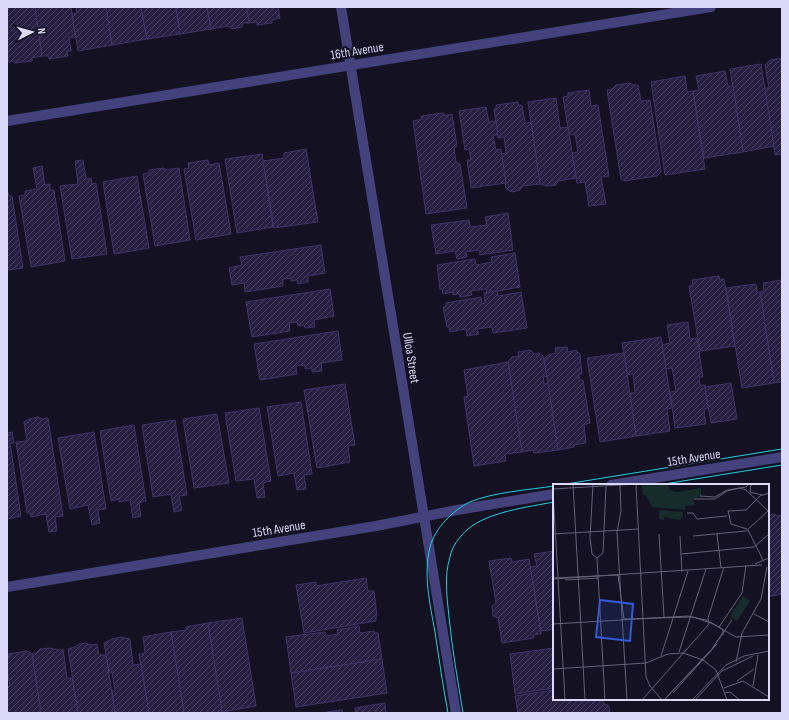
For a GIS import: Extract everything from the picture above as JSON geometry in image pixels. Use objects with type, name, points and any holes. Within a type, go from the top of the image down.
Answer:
[{"type":"street","name":"Ulloa Street","points":[[342,7],[456,713]]},
{"type":"street","name":"16th Avenue","points":[[7,121],[711,7]]},
{"type":"street","name":"15th Avenue","points":[[617,484],[782,457]]},
{"type":"street","name":"15th Avenue","points":[[7,587],[376,526],[457,510],[553,494]]},
{"type":"building","points":[[7,7],[35,7],[42,56],[32,58],[32,61],[14,63],[14,61],[8,62]]},
{"type":"building","points":[[35,7],[71,7],[76,37],[69,38],[71,51],[67,51],[68,56],[49,59],[48,56],[42,56]]},
{"type":"building","points":[[76,7],[106,7],[112,45],[78,51],[72,14],[77,13]]},
{"type":"building","points":[[106,7],[141,7],[147,39],[112,45]]},
{"type":"building","points":[[141,7],[176,7],[180,34],[147,39]]},
{"type":"building","points":[[176,7],[207,7],[211,29],[180,34]]},
{"type":"building","points":[[207,7],[247,7],[249,23],[243,23],[242,27],[232,29],[228,26],[211,29]]},
{"type":"building","points":[[247,7],[278,7],[280,18],[272,20],[272,23],[257,25],[257,22],[249,23]]},
{"type":"building","points":[[782,58],[782,154],[775,155],[764,88],[769,88],[765,65],[770,60]]},
{"type":"building","points":[[761,64],[774,146],[743,152],[730,69]]},
{"type":"building","points":[[725,71],[728,86],[733,86],[743,152],[704,158],[693,91],[699,90],[696,76]]},
{"type":"building","points":[[685,76],[687,92],[693,91],[705,169],[665,175],[651,82]]},
{"type":"building","points":[[630,83],[638,85],[641,101],[650,100],[661,172],[657,176],[624,181],[621,179],[607,90],[612,89],[616,85]]},
{"type":"building","points":[[589,90],[591,106],[598,105],[609,176],[601,177],[606,204],[589,206],[585,182],[577,183],[572,153],[578,152],[575,134],[569,135],[563,97],[568,96],[568,93]]},
{"type":"building","points":[[556,98],[560,128],[568,127],[576,178],[558,181],[556,185],[547,186],[540,184],[528,102]]},
{"type":"building","points":[[518,102],[519,106],[522,105],[525,123],[531,122],[540,184],[523,186],[520,190],[512,192],[506,189],[501,154],[506,153],[504,137],[498,138],[494,109],[496,109],[496,105]]},
{"type":"building","points":[[486,107],[489,122],[496,121],[498,135],[493,135],[496,150],[501,149],[506,183],[471,188],[467,160],[471,160],[469,149],[465,150],[459,111]]},
{"type":"building","points":[[444,113],[444,116],[452,114],[457,146],[454,148],[456,162],[460,164],[467,208],[426,214],[413,121],[422,119],[421,116]]},
{"type":"building","points":[[306,149],[318,222],[274,228],[263,161],[284,158],[284,153]]},
{"type":"building","points":[[262,154],[273,227],[237,233],[225,159]]},
{"type":"building","points":[[83,160],[86,179],[91,178],[92,184],[96,183],[107,254],[72,259],[60,186],[78,184],[75,161]]},
{"type":"building","points":[[208,160],[209,165],[219,163],[231,234],[196,240],[184,169],[189,168],[188,163]]},
{"type":"building","points":[[42,166],[45,185],[50,184],[50,190],[54,190],[65,261],[31,267],[19,196],[25,195],[25,191],[37,189],[33,168]]},
{"type":"building","points":[[164,168],[164,170],[179,168],[190,240],[155,246],[143,174],[149,173],[149,170]]},
{"type":"building","points":[[137,176],[149,248],[114,254],[103,182]]},
{"type":"building","points":[[7,190],[9,196],[12,196],[23,268],[7,270]]},
{"type":"building","points":[[508,213],[513,250],[480,255],[479,250],[466,252],[467,257],[457,259],[455,251],[436,254],[431,225],[469,220],[470,227],[487,225],[485,217]]},
{"type":"building","points":[[321,245],[325,273],[308,276],[308,282],[298,284],[297,280],[291,281],[291,278],[283,279],[283,286],[245,292],[244,283],[232,285],[229,268],[242,265],[240,257]]},
{"type":"building","points":[[515,253],[520,287],[487,293],[486,289],[471,291],[472,295],[460,297],[459,293],[453,295],[453,292],[443,294],[442,289],[440,289],[437,265],[475,259],[476,265],[492,262],[491,257]]},
{"type":"building","points":[[719,276],[720,280],[724,279],[735,346],[700,351],[689,286],[693,285],[692,280]]},
{"type":"building","points":[[782,280],[782,382],[774,383],[760,292],[764,291],[763,283]]},
{"type":"building","points":[[756,284],[757,292],[760,292],[774,383],[742,388],[726,288]]},
{"type":"building","points":[[330,289],[334,316],[314,320],[315,327],[305,328],[304,325],[298,326],[297,322],[289,323],[290,331],[252,337],[246,302]]},
{"type":"building","points":[[497,291],[498,296],[521,292],[527,328],[493,333],[492,327],[477,329],[479,334],[467,336],[466,329],[450,332],[449,327],[447,327],[443,307],[446,307],[446,303],[481,297],[482,304],[485,303],[484,293]]},
{"type":"building","points":[[688,322],[690,339],[697,338],[703,377],[699,377],[700,385],[705,385],[708,408],[704,409],[706,424],[675,428],[670,392],[676,391],[672,368],[666,369],[662,345],[670,343],[667,325]]},
{"type":"building","points":[[338,331],[342,360],[321,363],[322,371],[312,372],[312,368],[305,369],[305,365],[296,366],[297,374],[260,380],[254,344]]},
{"type":"building","points":[[661,337],[672,408],[667,409],[670,431],[636,436],[630,393],[635,393],[633,374],[627,375],[622,343]]},
{"type":"building","points":[[567,347],[568,352],[576,350],[580,354],[582,374],[579,374],[579,380],[583,380],[590,423],[584,425],[586,443],[558,450],[544,359],[548,355],[556,353],[555,348]]},
{"type":"building","points":[[531,350],[534,354],[539,353],[543,356],[547,376],[543,377],[544,384],[548,383],[558,450],[534,453],[533,450],[522,452],[508,362],[512,357],[519,356],[518,352]]},
{"type":"building","points":[[624,353],[636,436],[600,442],[587,358]]},
{"type":"building","points":[[508,362],[522,452],[505,454],[506,461],[474,466],[464,397],[468,396],[464,370]]},
{"type":"building","points":[[731,383],[737,419],[711,423],[705,387]]},
{"type":"building","points":[[345,384],[355,445],[348,446],[350,462],[317,468],[304,390]]},
{"type":"building","points":[[301,402],[312,474],[304,475],[306,489],[297,490],[294,473],[278,476],[267,407]]},
{"type":"building","points":[[259,408],[271,481],[263,483],[265,497],[257,498],[254,479],[236,481],[225,413]]},
{"type":"building","points":[[217,414],[229,483],[194,488],[183,419]]},
{"type":"building","points":[[38,417],[42,419],[48,418],[63,516],[55,517],[57,531],[49,532],[46,514],[31,517],[30,513],[27,513],[16,442],[27,441],[24,422]]},
{"type":"building","points":[[175,420],[187,495],[179,496],[182,510],[174,512],[171,494],[153,497],[142,425]]},
{"type":"building","points":[[134,425],[146,501],[139,503],[141,516],[133,518],[130,500],[119,502],[119,499],[111,501],[100,431]]},
{"type":"building","points":[[12,432],[14,443],[10,443],[21,516],[7,519],[7,433]]},
{"type":"building","points":[[94,432],[106,509],[98,510],[100,523],[92,525],[88,505],[70,509],[58,438]]},
{"type":"building","points":[[769,515],[782,515],[782,594],[769,597]]},
{"type":"building","points":[[553,551],[553,629],[541,631],[530,567],[537,566],[534,554]]},
{"type":"building","points":[[511,558],[512,562],[529,559],[541,634],[533,635],[534,638],[502,643],[498,618],[493,616],[492,606],[496,603],[489,561]]},
{"type":"building","points":[[366,578],[368,591],[374,591],[377,616],[376,621],[304,633],[296,585],[316,582],[316,586]]},
{"type":"building","points":[[242,618],[256,706],[222,712],[208,623]]},
{"type":"building","points":[[208,623],[222,712],[184,713],[171,632],[186,630],[186,627]]},
{"type":"building","points":[[359,626],[360,633],[374,631],[375,633],[378,633],[382,659],[291,673],[286,637],[325,632],[326,636],[338,634],[337,630]]},
{"type":"building","points":[[171,632],[184,713],[149,713],[139,654],[145,653],[143,637]]},
{"type":"building","points":[[122,637],[130,639],[133,665],[141,664],[149,713],[115,713],[112,691],[115,690],[112,672],[109,673],[104,643],[112,639]]},
{"type":"building","points":[[85,643],[91,645],[97,644],[99,655],[106,655],[115,713],[78,713],[68,649]]},
{"type":"building","points":[[50,648],[59,650],[63,649],[67,678],[72,678],[78,713],[41,713],[32,654],[36,653],[40,649]]},
{"type":"building","points":[[553,648],[553,688],[515,694],[510,654]]},
{"type":"building","points":[[27,651],[32,654],[41,713],[7,713],[7,687],[10,686],[7,670],[7,659],[9,658],[8,654]]},
{"type":"building","points":[[382,659],[387,693],[296,707],[291,673]]},
{"type":"building","points":[[553,690],[553,700],[603,700],[603,703],[609,706],[610,713],[518,713],[515,696]]},
{"type":"building","points":[[385,703],[386,713],[349,713],[356,712],[355,708]]},
{"type":"building","points":[[342,710],[343,713],[326,713],[326,712]]},
{"type":"tram line","points":[[566,484],[782,449]]},
{"type":"tram line","points":[[664,484],[782,465]]},
{"type":"tram line","points":[[448,713],[429,600],[427,568],[432,540],[446,520],[457,510],[470,502],[500,494],[553,486]]},
{"type":"tram line","points":[[463,713],[452,641],[447,594],[448,564],[454,545],[468,529],[486,518],[521,508],[553,502]]}]
